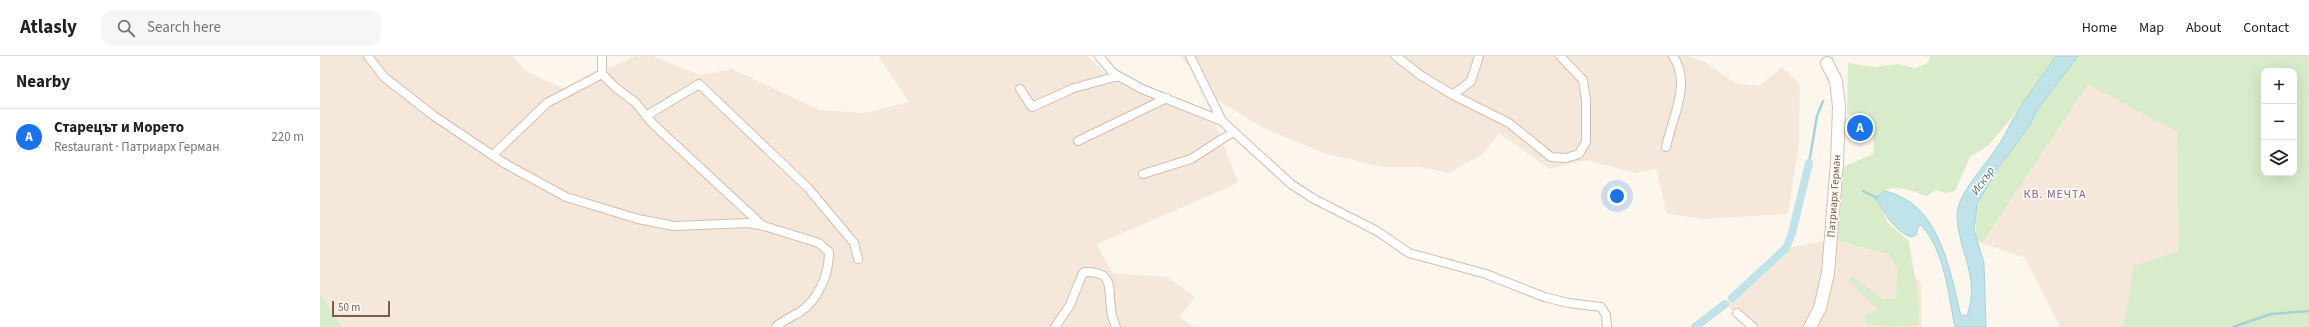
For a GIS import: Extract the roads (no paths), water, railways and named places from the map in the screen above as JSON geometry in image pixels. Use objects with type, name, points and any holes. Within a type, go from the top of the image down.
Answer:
[{"type":"street","points":[[368,56],[384,77],[434,116],[493,155],[539,183],[566,197],[638,219],[674,226],[748,223],[764,226],[819,243],[829,252],[829,265],[825,279],[816,295],[801,311],[776,327]]},
{"type":"street","points":[[602,56],[602,74],[764,226]]},
{"type":"street","points":[[1099,56],[1102,63],[1118,76],[1142,88],[1222,121]]},
{"type":"street","points":[[1190,56],[1222,121],[1272,169],[1314,199],[1377,231],[1409,253],[1486,274],[1544,297],[1569,303],[1601,307],[1606,315],[1607,327]]},
{"type":"street","points":[[1396,56],[1420,75],[1453,95],[1509,123],[1551,157],[1566,158],[1579,154],[1586,142],[1586,100],[1582,80],[1560,56]]},
{"type":"street","points":[[1453,95],[1471,81],[1479,56]]},
{"type":"street","points":[[1666,148],[1670,128],[1676,115],[1682,82],[1678,64],[1673,56]]},
{"type":"street","name":"Патриарх Герман","points":[[1810,327],[1820,308],[1830,259],[1839,107],[1836,81],[1827,63]]},
{"type":"street","points":[[493,155],[546,103],[602,74]]},
{"type":"street","points":[[1020,89],[1032,107],[1074,88],[1118,76]]},
{"type":"street","points":[[646,116],[699,84],[808,188],[854,243],[858,259]]},
{"type":"street","points":[[1078,141],[1167,98]]},
{"type":"street","points":[[1143,174],[1191,159],[1233,132]]},
{"type":"street","points":[[1055,327],[1070,305],[1082,275],[1084,272],[1089,272],[1106,279],[1110,285],[1110,308],[1116,327]]},
{"type":"street","points":[[1737,313],[1753,327]]},
{"type":"water","name":"Искър","points":[[2056,56],[2078,56],[2039,107],[2029,126],[1997,170],[1977,204],[1974,230],[1984,263],[1986,327],[1955,327],[1944,273],[1929,235],[1921,225],[1918,227],[1916,235],[1911,237],[1899,230],[1882,209],[1875,197],[1885,191],[1903,198],[1918,209],[1930,223],[1939,239],[1946,257],[1961,315],[1967,316],[1971,301],[1971,288],[1968,264],[1958,229],[1958,207],[1966,190],[1998,146],[2020,108]]},
{"type":"waterway","points":[[1809,163],[1817,116],[1823,101]]},
{"type":"waterway","points":[[1732,298],[1786,248],[1792,233],[1809,163]]},
{"type":"waterway","points":[[1863,191],[1877,198]]},
{"type":"waterway","points":[[1695,327],[1725,304]]},
{"type":"waterway","points":[[2233,327],[2271,314],[2309,311]]},
{"type":"place","name":"Старецът и Морето","points":[[1860,128]]},
{"type":"district","name":"КВ. МЕЧТА","points":[[2055,194]]}]
